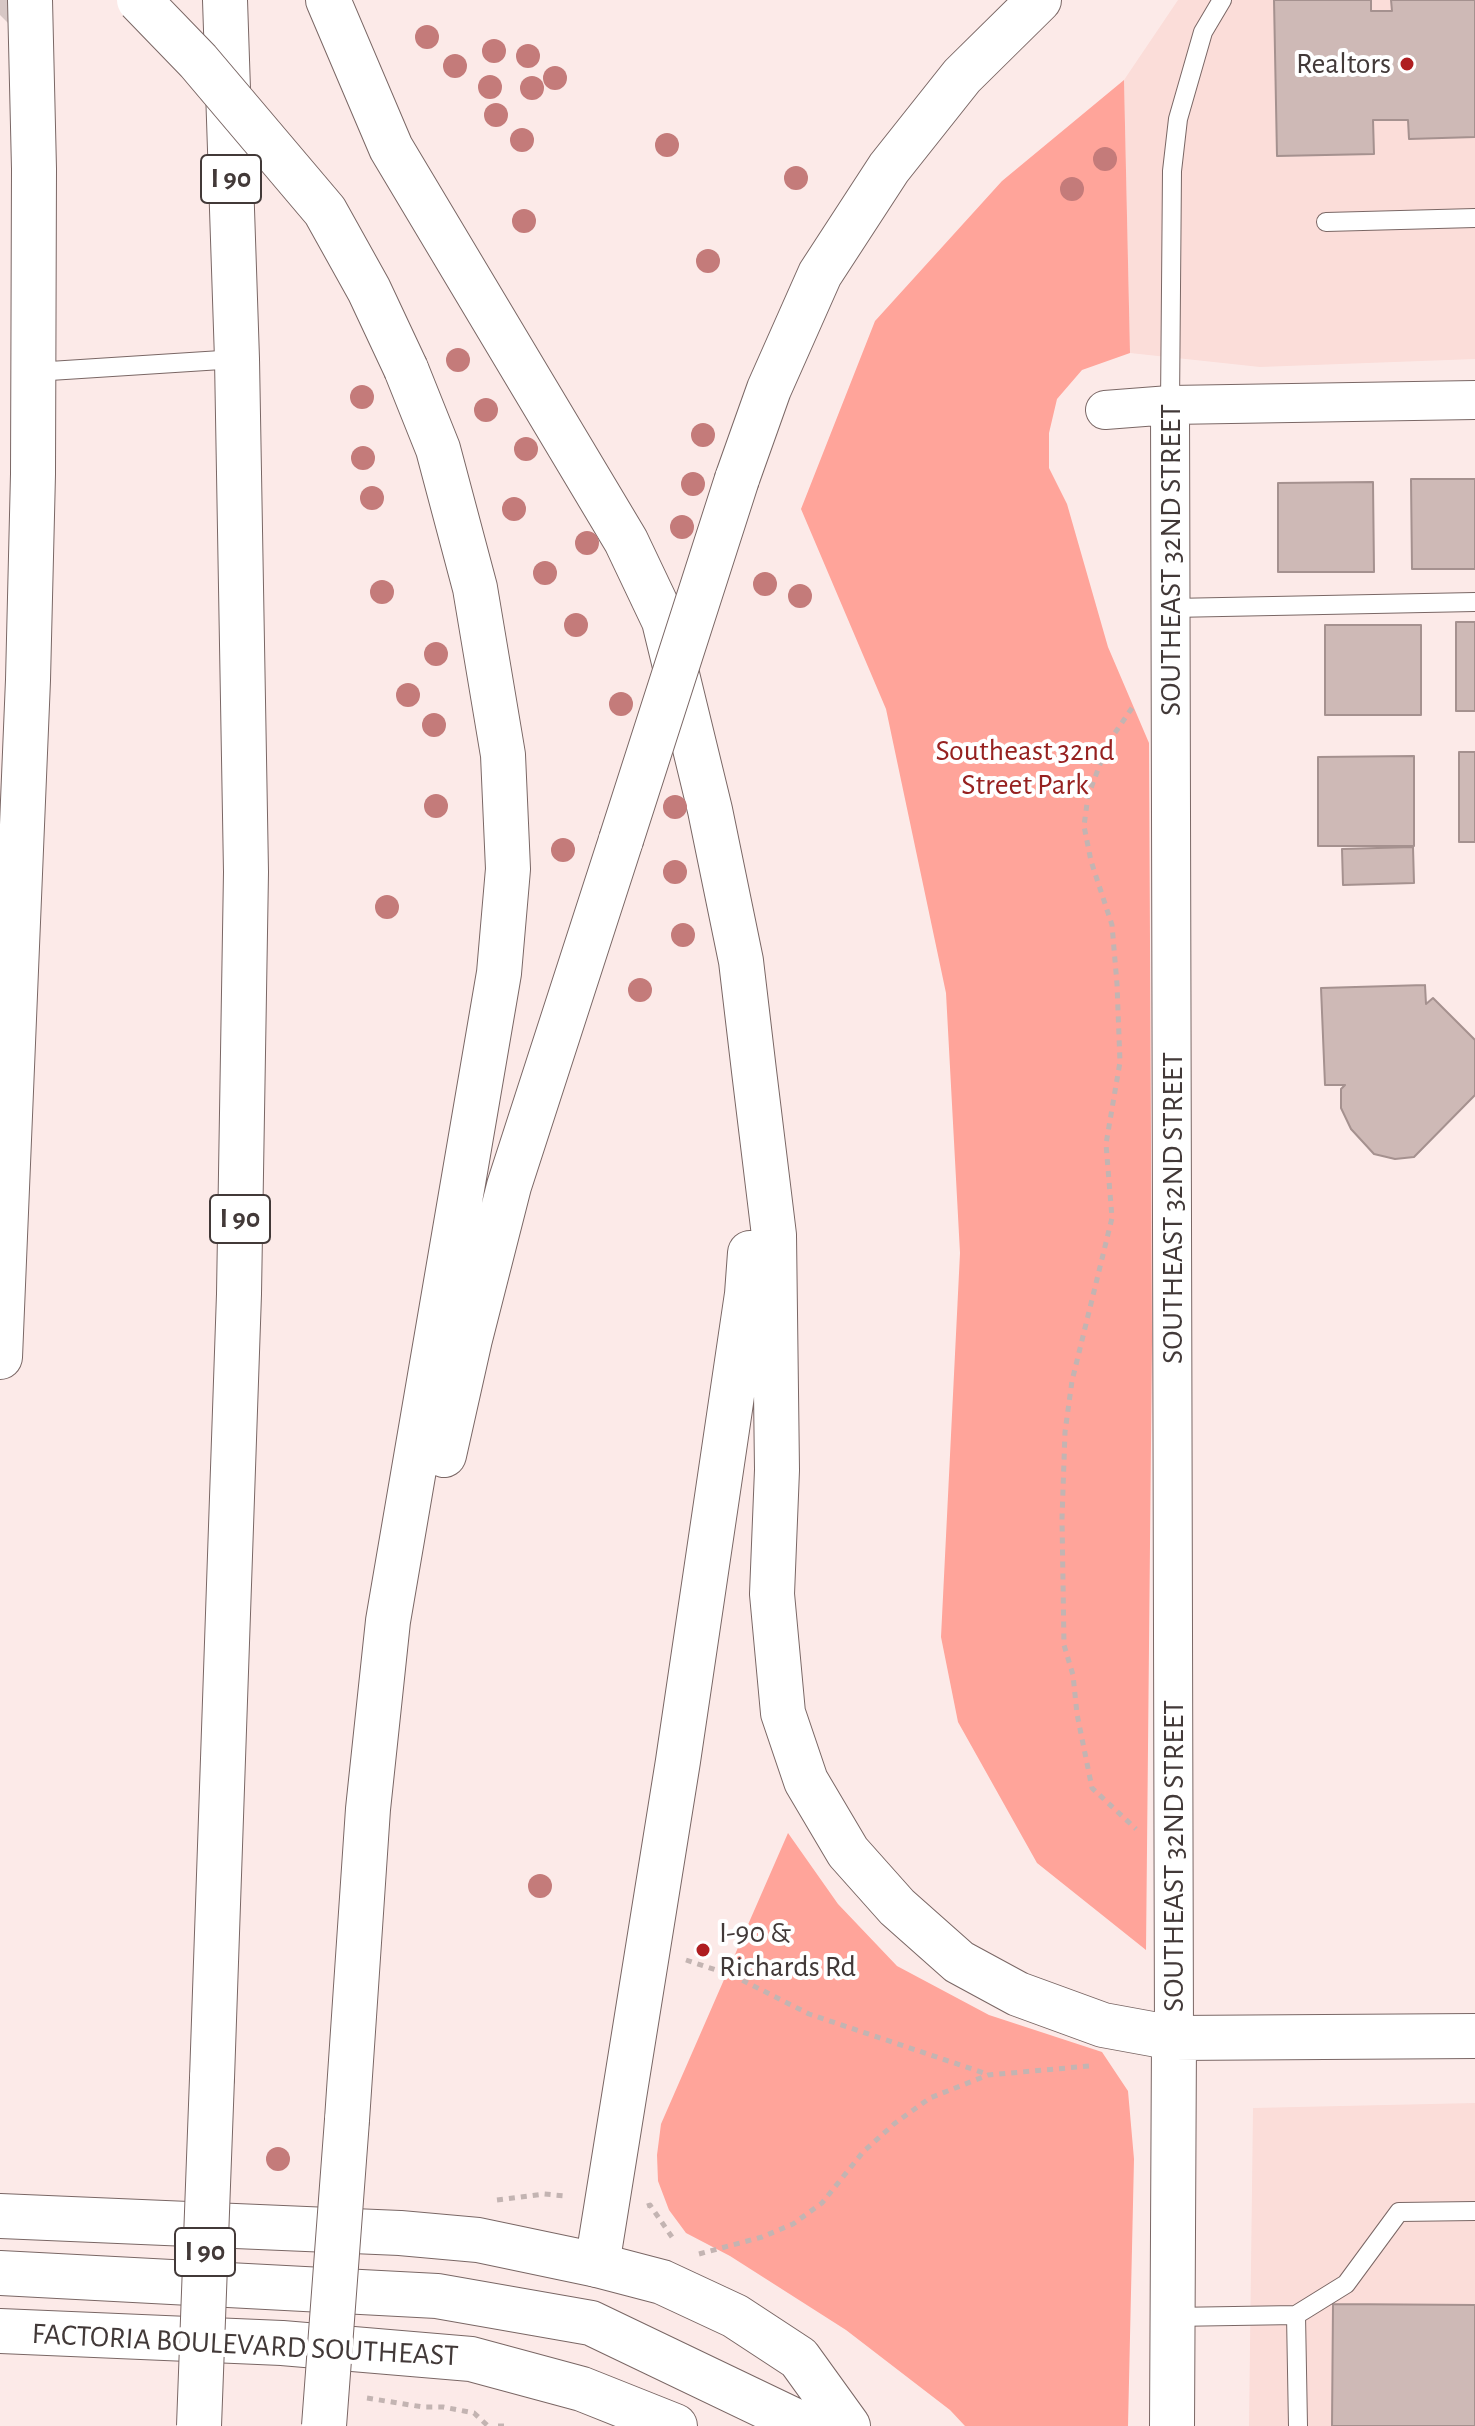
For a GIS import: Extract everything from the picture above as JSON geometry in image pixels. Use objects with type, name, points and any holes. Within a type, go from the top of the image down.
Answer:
[{"type":"main road","points":[[0,1357],[28,680],[34,372],[30,0]]},
{"type":"main road","points":[[139,0],[198,61],[325,211],[369,290],[406,369],[438,449],[475,588],[503,755],[508,869],[499,973],[388,1621],[368,1809],[324,2426]]},
{"type":"main road","name":"I 90","points":[[199,2426],[239,1294],[246,904],[237,359],[225,0]]},
{"type":"main road","points":[[328,0],[391,148],[626,541],[664,621],[710,810],[741,961],[774,1235],[777,1470],[772,1594],[783,1713],[806,1781],[848,1852],[897,1907],[959,1962],[1018,1994],[1103,2025],[1174,2038],[1475,2036]]},
{"type":"main road","points":[[368,1809],[413,1622],[444,1454],[505,1201],[737,479],[769,389],[820,274],[889,168],[962,76],[1039,0]]},
{"type":"main road","points":[[579,2408],[597,2265],[678,1761],[747,1294],[754,1197],[754,1071]]},
{"type":"main road","name":"SOUTHEAST 32ND STREET","points":[[1172,2426],[1174,2038]]},
{"type":"main road","points":[[0,2216],[400,2233],[478,2240],[597,2265],[662,2282],[735,2316],[799,2358],[848,2426]]},
{"type":"main road","name":"FACTORIA BOULEVARD SOUTHEAST","points":[[0,2273],[437,2296],[591,2323],[806,2426]]},
{"type":"main road","name":"FACTORIA BOULEVARD SOUTHEAST","points":[[0,2331],[282,2343],[471,2359],[579,2408],[675,2426]]},
{"type":"street","points":[[1105,410],[1170,405],[1475,400]]},
{"type":"street","name":"SOUTHEAST 32ND STREET","points":[[1170,405],[1174,2038]]},
{"type":"lane","name":"SOUTHEAST 32ND STREET","points":[[1170,405],[1172,171],[1178,119],[1203,32],[1222,0]]},
{"type":"lane","points":[[1326,222],[1475,218]]},
{"type":"lane","points":[[34,372],[237,359]]},
{"type":"lane","points":[[1172,608],[1475,602]]},
{"type":"lane","points":[[1172,2317],[1296,2315],[1346,2284],[1399,2212],[1475,2211]]},
{"type":"lane","points":[[1296,2315],[1298,2426]]},
{"type":"path","points":[[1139,698],[1108,743],[1088,796],[1084,826],[1091,861],[1112,925],[1120,1062],[1106,1144],[1112,1218],[1072,1381],[1065,1432],[1062,1519],[1064,1645],[1073,1675],[1077,1714],[1092,1788],[1136,1829],[1140,1838]]},
{"type":"path","points":[[683,1960],[734,1976],[809,2014],[988,2075]]},
{"type":"path","points":[[698,2254],[762,2237],[793,2224],[822,2203],[863,2152],[930,2098],[988,2075],[1095,2066]]},
{"type":"path","points":[[650,2205],[675,2241]]},
{"type":"path","points":[[361,2397],[474,2413],[488,2426]]},
{"type":"path","points":[[498,2426],[504,2426]]},
{"type":"shaded area","points":[[1178,0],[1475,0],[1475,359],[1260,367],[1130,353],[1124,80]]},
{"type":"shaded area","points":[[1475,2103],[1475,2426],[1249,2426],[1253,2108]]},
{"type":"green space","name":"Southeast 32nd Street Park","points":[[1124,80],[1130,353],[1082,370],[1057,399],[1049,433],[1049,468],[1067,504],[1108,647],[1149,743],[1152,1341],[1146,1950],[1037,1863],[958,1722],[941,1637],[960,1253],[946,993],[886,709],[801,509],[875,321],[1002,181]]},
{"type":"green space","points":[[788,1833],[838,1904],[897,1966],[989,2015],[1102,2052],[1128,2091],[1134,2159],[1128,2426],[965,2426],[950,2410],[846,2330],[730,2256],[686,2233],[669,2210],[658,2181],[661,2124]]},
{"type":"building","points":[[1274,0],[1371,0],[1371,11],[1392,11],[1391,0],[1475,0],[1475,137],[1409,139],[1408,120],[1373,120],[1374,154],[1277,156]]},
{"type":"building","points":[[1411,479],[1475,479],[1475,569],[1412,569]]},
{"type":"building","points":[[1373,482],[1374,572],[1278,572],[1278,483]]},
{"type":"building","points":[[1456,622],[1475,622],[1475,711],[1456,711]]},
{"type":"building","points":[[1325,625],[1421,625],[1421,715],[1325,715]]},
{"type":"building","points":[[1459,752],[1475,752],[1475,842],[1459,842]]},
{"type":"building","points":[[1414,756],[1414,846],[1318,846],[1318,757]]},
{"type":"building","points":[[1413,847],[1414,883],[1343,885],[1342,849]]},
{"type":"building","points":[[1425,985],[1426,1004],[1433,998],[1475,1040],[1475,1095],[1414,1157],[1395,1159],[1374,1154],[1351,1129],[1341,1108],[1341,1089],[1345,1085],[1325,1085],[1321,988]]},
{"type":"building","points":[[1333,2304],[1475,2305],[1475,2426],[1332,2426]]},
{"type":"tunnel","points":[[0,15],[15,0]]},
{"type":"place","name":"Realtors","points":[[1407,64]]},
{"type":"place","name":"I-90 & Richards Rd","points":[[703,1950]]}]
